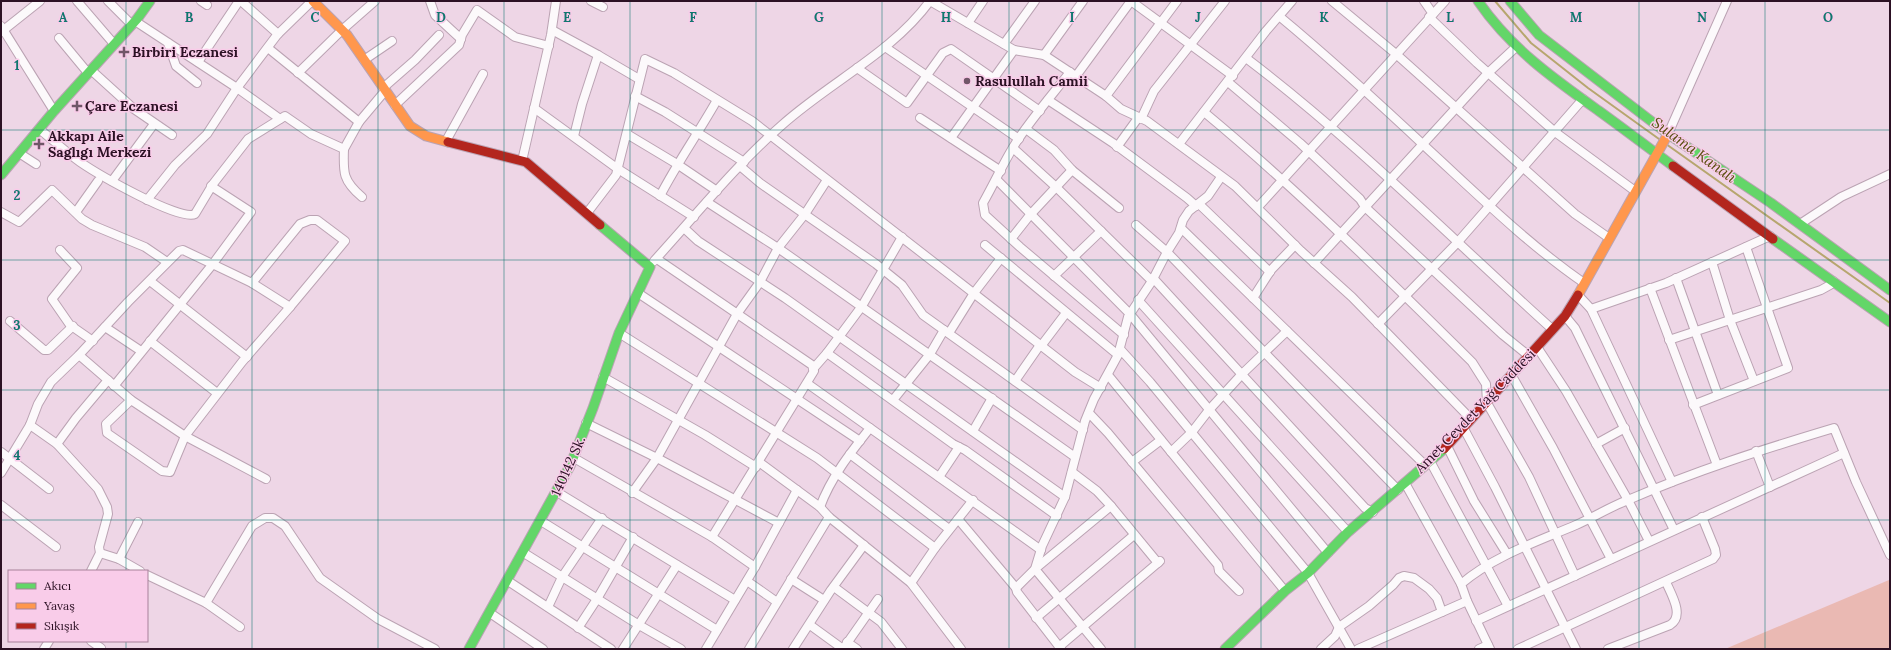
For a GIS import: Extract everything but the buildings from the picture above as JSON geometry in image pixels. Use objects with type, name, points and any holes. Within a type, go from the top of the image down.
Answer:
[{"type":"street","points":[[40,1],[2,29],[54,110]]},
{"type":"street","points":[[77,1],[114,44]]},
{"type":"street","points":[[108,1],[133,23],[168,42],[280,119]]},
{"type":"street","points":[[1,175],[54,110],[133,23],[150,1]]},
{"type":"street","points":[[198,62],[240,1],[278,34]]},
{"type":"street","points":[[147,200],[176,165],[206,134],[237,88],[278,34],[312,1],[342,30],[410,126],[426,136],[526,162],[587,213],[648,270],[717,191],[770,136],[783,124],[905,31],[933,2],[1014,50],[1044,55],[1106,96],[1121,109],[1140,118],[1179,144],[1235,186],[1378,324],[1470,418]]},
{"type":"street","points":[[298,73],[342,30],[375,1]]},
{"type":"street","points":[[430,1],[431,8],[436,15],[461,39]]},
{"type":"street","points":[[522,161],[549,46],[556,1]]},
{"type":"street","points":[[591,1],[603,7]]},
{"type":"street","points":[[968,22],[983,1]]},
{"type":"street","points":[[1004,44],[1035,1]]},
{"type":"street","points":[[1044,55],[1083,1]]},
{"type":"street","points":[[1124,335],[1011,239],[985,214],[983,203],[997,180],[1013,148],[1026,129],[1048,100],[1073,74],[1131,1],[1191,44],[1300,142],[1360,199],[1365,207],[1503,335],[1529,356]]},
{"type":"street","points":[[1106,96],[1177,1]]},
{"type":"street","points":[[1117,147],[1140,118],[1154,91],[1225,1]]},
{"type":"street","points":[[1179,144],[1292,1]]},
{"type":"street","points":[[1332,1],[1396,54],[1522,168],[1576,214],[1609,238]]},
{"type":"street","points":[[1424,1],[1431,15],[1488,73],[1555,132],[1635,191]]},
{"type":"street","points":[[1258,207],[1445,1]]},
{"type":"street","points":[[1478,1],[1497,29],[1516,47],[1583,99],[1657,151],[1770,236],[1890,322]]},
{"type":"street","points":[[1510,1],[1539,35],[1667,135],[1800,224],[1890,290]]},
{"type":"street","points":[[1667,135],[1727,1]]},
{"type":"street","points":[[395,105],[460,45],[461,39],[477,10],[515,37],[549,46]]},
{"type":"street","points":[[1279,16],[1364,90],[1490,206],[1560,266],[1584,283]]},
{"type":"street","points":[[552,30],[639,79]]},
{"type":"street","points":[[362,197],[348,184],[344,172],[344,149],[360,122],[384,89],[439,35]]},
{"type":"street","points":[[59,38],[89,72],[154,124],[172,135]]},
{"type":"street","points":[[364,60],[392,41]]},
{"type":"street","points":[[168,42],[176,66],[197,83]]},
{"type":"street","points":[[885,46],[1019,139]]},
{"type":"street","points":[[1314,263],[1488,73],[1516,47]]},
{"type":"street","points":[[268,48],[360,122]]},
{"type":"street","points":[[857,68],[907,103],[928,76],[943,53],[951,49],[1040,111]]},
{"type":"street","points":[[951,138],[995,79],[1014,50]]},
{"type":"street","points":[[574,136],[582,104],[598,55]]},
{"type":"street","points":[[1246,58],[1290,91],[1332,127],[1552,329]]},
{"type":"street","points":[[587,213],[616,175],[645,59],[674,73],[752,121],[1075,372],[1101,388]]},
{"type":"street","points":[[446,141],[483,74]]},
{"type":"street","points":[[635,96],[665,112],[742,164],[805,214],[884,270],[902,285],[924,315],[1083,430]]},
{"type":"street","points":[[1378,324],[1457,243],[1583,99]]},
{"type":"street","points":[[660,196],[677,164],[698,133],[717,100]]},
{"type":"street","points":[[1048,100],[1117,147],[1197,205],[1270,272]]},
{"type":"street","points":[[534,108],[618,169],[694,217]]},
{"type":"street","points":[[1204,112],[1284,180],[1341,233],[1472,362],[1480,372],[1486,384],[1487,403],[1529,477],[1575,576]]},
{"type":"street","points":[[39,129],[79,161],[112,182],[168,209],[193,216],[211,186],[248,139],[285,116],[311,134],[344,149]]},
{"type":"street","points":[[920,118],[1001,171]]},
{"type":"street","points":[[112,182],[154,124]]},
{"type":"street","points":[[1026,129],[1054,150],[1072,170],[1119,208]]},
{"type":"street","points":[[627,134],[677,164],[717,191]]},
{"type":"street","name":"Amet Cevdet Yağ Caddesi","points":[[1225,649],[1286,591],[1308,573],[1348,532],[1373,512],[1447,446],[1470,418],[1487,403],[1565,316],[1578,296],[1667,135]]},
{"type":"street","points":[[1013,148],[1056,187],[1152,280],[1242,374],[1366,508],[1373,512]]},
{"type":"street","points":[[19,153],[36,164]]},
{"type":"street","points":[[1011,239],[1030,215],[1072,170]]},
{"type":"street","points":[[1800,224],[1841,197],[1890,174]]},
{"type":"street","points":[[1035,569],[1041,550],[1066,497],[1083,430],[1089,413],[1119,352],[1130,314],[1152,280],[1166,252],[1176,238],[1189,210],[1208,196],[1221,177]]},
{"type":"street","points":[[632,493],[657,458],[737,314],[760,282],[778,248],[805,214],[827,180]]},
{"type":"street","points":[[997,180],[1030,215],[1130,314],[1328,552]]},
{"type":"street","points":[[76,212],[98,181]]},
{"type":"street","points":[[57,444],[76,418],[142,351],[212,265],[251,212],[211,186]]},
{"type":"street","points":[[1,212],[19,222],[52,190],[92,225],[145,247],[167,262]]},
{"type":"street","points":[[707,202],[778,248],[862,306],[1075,457]]},
{"type":"street","points":[[131,400],[106,424],[105,431],[109,436],[166,473],[172,469],[185,436],[217,393],[345,241],[317,220],[310,220],[300,224],[252,284]]},
{"type":"street","points":[[1136,224],[1166,252],[1398,490]]},
{"type":"street","points":[[684,228],[698,241],[840,336],[1066,497]]},
{"type":"street","points":[[1181,228],[1287,331],[1428,463],[1487,565],[1508,606]]},
{"type":"street","points":[[1054,276],[1075,258],[1101,231]]},
{"type":"street","points":[[1591,309],[1676,278],[1770,236]]},
{"type":"street","points":[[813,369],[827,353],[862,306],[902,237]]},
{"type":"street","points":[[985,244],[1066,312],[1119,352],[1192,432],[1308,573],[1352,649]]},
{"type":"street","points":[[1253,298],[1270,272],[1295,245]]},
{"type":"street","points":[[1693,405],[1788,368],[1746,247]]},
{"type":"street","points":[[60,250],[77,268],[52,299],[61,314],[73,326],[93,341]]},
{"type":"street","points":[[1,473],[30,425],[38,404],[51,382],[93,341],[128,302],[179,250],[183,250],[252,284],[290,307]]},
{"type":"street","points":[[893,400],[930,354],[1001,258]]},
{"type":"street","points":[[657,259],[812,365],[814,371],[808,384],[712,537]]},
{"type":"street","points":[[1712,262],[1730,320],[1754,381]]},
{"type":"street","name":"140142 Sk.","points":[[471,648],[524,553],[574,458],[619,333],[648,270]]},
{"type":"street","points":[[1676,278],[1718,395]]},
{"type":"street","points":[[150,281],[247,357]]},
{"type":"street","points":[[1669,340],[1821,290],[1830,285],[1833,281]]},
{"type":"street","points":[[1650,288],[1693,405],[1717,465]]},
{"type":"street","points":[[638,293],[860,441]]},
{"type":"street","points":[[1578,296],[1591,309],[1672,482]]},
{"type":"street","points":[[1138,300],[1348,532]]},
{"type":"street","points":[[1015,380],[1066,312]]},
{"type":"street","points":[[1565,316],[1575,328],[1674,530]]},
{"type":"street","points":[[10,321],[44,350],[48,350],[73,326]]},
{"type":"street","points":[[105,327],[142,351]]},
{"type":"street","points":[[1171,452],[1192,432],[1209,410],[1242,374],[1287,331]]},
{"type":"street","points":[[619,333],[817,458],[935,548]]},
{"type":"street","points":[[150,341],[217,393]]},
{"type":"street","points":[[1537,347],[1566,391],[1628,500],[1649,541]]},
{"type":"street","points":[[827,353],[1057,516]]},
{"type":"street","points":[[79,355],[131,400],[185,436],[266,479]]},
{"type":"street","points":[[1108,375],[1286,591]]},
{"type":"street","points":[[1512,376],[1591,518],[1611,559]]},
{"type":"street","points":[[602,377],[758,465],[820,507],[829,517],[911,583],[961,649]]},
{"type":"street","points":[[808,384],[1041,550]]},
{"type":"street","points":[[973,431],[992,398]]},
{"type":"street","points":[[1089,413],[1132,462],[1218,566],[1219,571],[1239,591]]},
{"type":"street","points":[[586,423],[736,499],[779,524]]},
{"type":"street","points":[[30,425],[57,444],[98,489],[107,507],[108,514],[99,546],[100,553],[92,570]]},
{"type":"street","points":[[1462,427],[1495,487],[1576,649]]},
{"type":"street","points":[[820,507],[827,489],[836,474],[870,428]]},
{"type":"street","points":[[1596,444],[1625,428]]},
{"type":"street","points":[[1461,584],[1487,565],[1507,554],[1591,518],[1628,500],[1756,451],[1834,428],[1890,555]]},
{"type":"street","points":[[1132,462],[1161,440]]},
{"type":"street","points":[[1447,446],[1474,501],[1507,554]]},
{"type":"street","points":[[940,477],[959,447]]},
{"type":"street","points":[[1756,451],[1770,487]]},
{"type":"street","points":[[1,452],[49,489]]},
{"type":"street","points":[[1476,621],[1844,453]]},
{"type":"street","points":[[850,454],[950,529]]},
{"type":"street","points":[[574,458],[632,493],[712,537],[755,566]]},
{"type":"street","points":[[958,519],[1016,588],[1017,592],[1036,618],[1060,648],[1159,562],[1097,491],[1072,472]]},
{"type":"street","points":[[1405,484],[1461,584],[1467,602],[1489,647],[1479,649]]},
{"type":"street","points":[[708,648],[797,490]]},
{"type":"street","points":[[557,492],[735,600]]},
{"type":"street","points":[[911,583],[935,548],[972,500]]},
{"type":"street","points":[[1,505],[56,547]]},
{"type":"street","points":[[1016,588],[1035,569],[1111,506]]},
{"type":"street","points":[[749,649],[829,517]]},
{"type":"street","points":[[1518,649],[1713,559],[1716,555],[1715,549],[1702,517]]},
{"type":"street","points":[[206,603],[252,526],[265,518],[273,518],[285,526],[320,578],[378,619],[435,649]]},
{"type":"street","points":[[548,607],[562,577],[602,518]]},
{"type":"street","points":[[541,521],[581,548],[717,630]]},
{"type":"street","points":[[119,559],[138,522]]},
{"type":"street","points":[[1036,618],[1134,535]]},
{"type":"street","points":[[578,628],[597,599],[633,537]]},
{"type":"street","points":[[793,649],[810,625],[824,600],[864,545]]},
{"type":"street","points":[[100,553],[119,559],[138,570]]},
{"type":"street","points":[[524,553],[639,625],[681,649]]},
{"type":"street","points":[[623,649],[677,565]]},
{"type":"street","points":[[1035,569],[1101,649]]},
{"type":"street","points":[[148,575],[206,603],[240,627]]},
{"type":"street","points":[[1321,649],[1334,636],[1339,627],[1369,606],[1399,578],[1404,576],[1414,578],[1429,588],[1437,598],[1442,612]]},
{"type":"street","points":[[791,579],[824,600]]},
{"type":"street","points":[[508,581],[611,649]]},
{"type":"street","points":[[747,581],[777,602]]},
{"type":"street","points":[[1608,649],[1675,622],[1677,610],[1666,582]]},
{"type":"street","points":[[834,587],[881,622],[902,649]]},
{"type":"street","points":[[844,647],[878,599]]},
{"type":"street","points":[[1358,649],[1467,602]]},
{"type":"street","points":[[490,613],[543,649]]},
{"type":"street","points":[[810,625],[844,647],[857,649]]},
{"type":"street","points":[[92,642],[101,648]]},
{"type":"shaded area","points":[[1889,580],[1890,649],[1725,649]]},
{"type":"waterway","name":"Sulama Kanalı","points":[[1495,1],[1531,43],[1588,88],[1659,139]]},
{"type":"waterway","name":"Sulama Kanalı","points":[[1666,144],[1890,303]]},
{"type":"traffic: fast","points":[[1,175],[54,111],[137,19],[150,1]]},
{"type":"traffic: fast","points":[[1478,1],[1504,34],[1549,75],[1673,166]]},
{"type":"traffic: fast","points":[[1510,1],[1539,35],[1668,134],[1771,203],[1890,290]]},
{"type":"traffic: fast","points":[[469,649],[570,466],[593,408],[619,333],[650,267],[600,225]]},
{"type":"traffic: fast","points":[[1773,239],[1890,322]]},
{"type":"traffic: fast","points":[[1225,649],[1285,591],[1308,573],[1348,532],[1444,449]]},
{"type":"traffic: slow","points":[[313,1],[347,35],[410,126],[426,136],[448,142]]},
{"type":"traffic: slow","points":[[1578,295],[1668,134]]},
{"type":"traffic: jam","points":[[448,142],[526,162],[600,225]]},
{"type":"traffic: jam","points":[[1673,166],[1773,239]]},
{"type":"traffic: jam","points":[[1444,449],[1565,316],[1578,295]]},
{"type":"place","name":"Birbiri Eczanesi","points":[[124,52]]},
{"type":"place","name":"Rasulullah Camii","points":[[967,81]]},
{"type":"place","name":"Çare Eczanesi","points":[[77,106]]},
{"type":"place","name":"Akkapı Aile Saglıgı Merkezi","points":[[39,144]]}]
